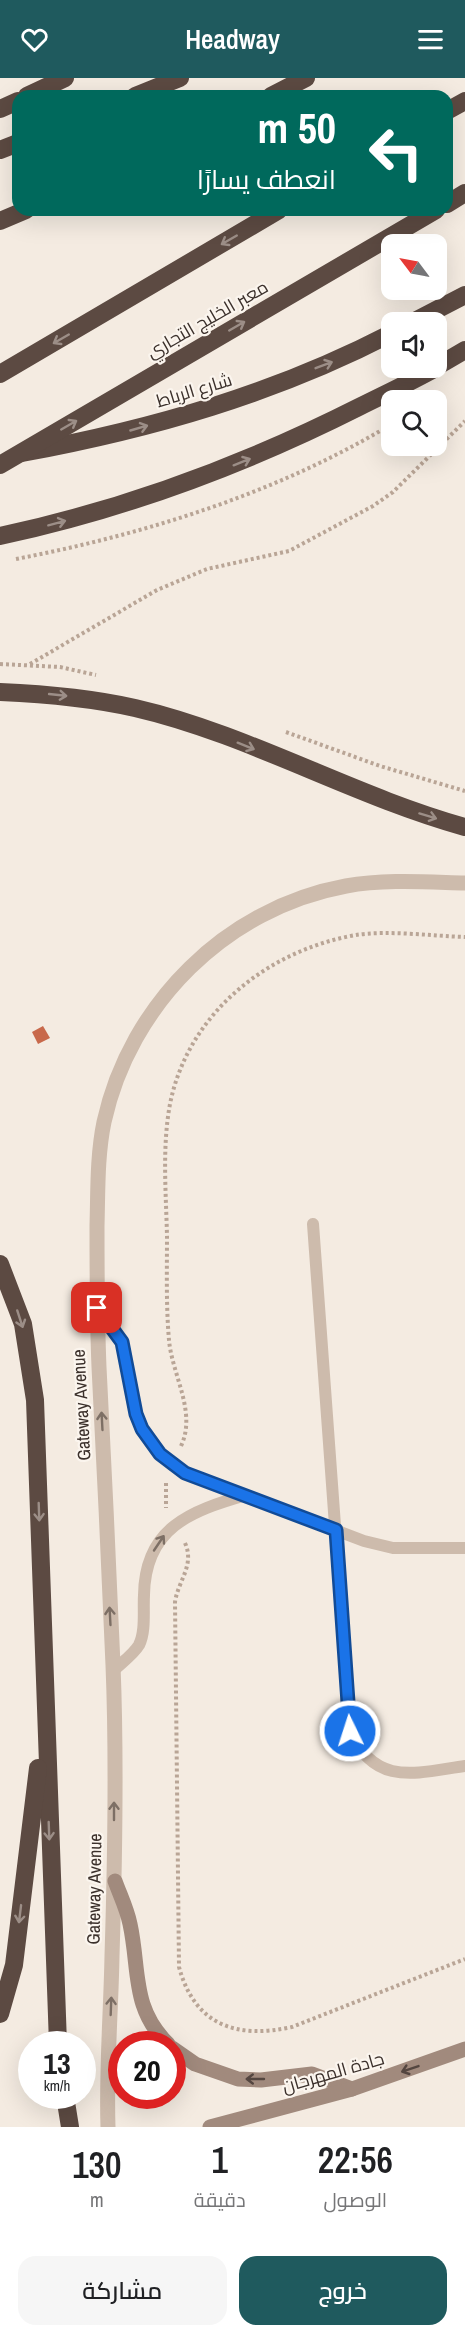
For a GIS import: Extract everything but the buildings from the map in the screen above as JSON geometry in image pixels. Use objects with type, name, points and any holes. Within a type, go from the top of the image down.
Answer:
[{"type":"highway","points":[[39,90],[64,78]]},
{"type":"highway","points":[[150,90],[180,78]]},
{"type":"highway","points":[[283,90],[306,78]]},
{"type":"highway","points":[[0,374],[269,216]]},
{"type":"highway","name":"معبر الخليج التجاري","points":[[0,465],[426,216]]},
{"type":"highway","points":[[433,312],[465,296]]},
{"type":"highway","name":"شارع الرباط","points":[[0,457],[113,436],[233,401],[349,355],[381,339]]},
{"type":"highway","points":[[447,361],[465,350]]},
{"type":"highway","points":[[0,536],[109,509],[177,487],[309,432],[415,378]]},
{"type":"highway","points":[[0,692],[59,695],[137,709],[216,734],[385,801],[465,827]]},
{"type":"highway","points":[[0,1264],[23,1324],[35,1400],[57,2031]]},
{"type":"highway","points":[[0,2014],[14,1965],[45,1710]]},
{"type":"highway","points":[[67,2109],[70,2127]]},
{"type":"main road","points":[[115,1881],[130,1924],[138,1991],[152,2024],[158,2031]]},
{"type":"main road","name":"جادة المهرجان","points":[[210,2127],[352,2089],[465,2049]]},
{"type":"main road","points":[[186,2058],[195,2064],[238,2079],[312,2074],[352,2089]]},
{"type":"street","name":"Gateway Avenue","points":[[108,2127],[115,1881],[113,1671],[97,1308],[98,1174],[104,1124],[118,1074],[136,1037],[171,986],[207,951],[250,921],[297,900],[346,886],[397,882],[465,883]]},
{"type":"lane","points":[[313,1224],[350,1731],[356,1745],[365,1756],[390,1772],[405,1774],[465,1766]]},
{"type":"lane","points":[[97,1308],[122,1342],[136,1414],[150,1442],[172,1465],[185,1473],[336,1530],[393,1548],[465,1548]]},
{"type":"lane","points":[[113,1671],[134,1651],[141,1640],[147,1566],[162,1538],[178,1522],[194,1511],[246,1495]]},
{"type":"path","points":[[30,664],[157,590],[207,569],[289,551],[373,506],[393,492],[465,421]]},
{"type":"route","points":[[97,1308],[120,1336],[136,1414],[142,1429],[160,1454],[185,1473],[336,1530],[350,1731]]}]
